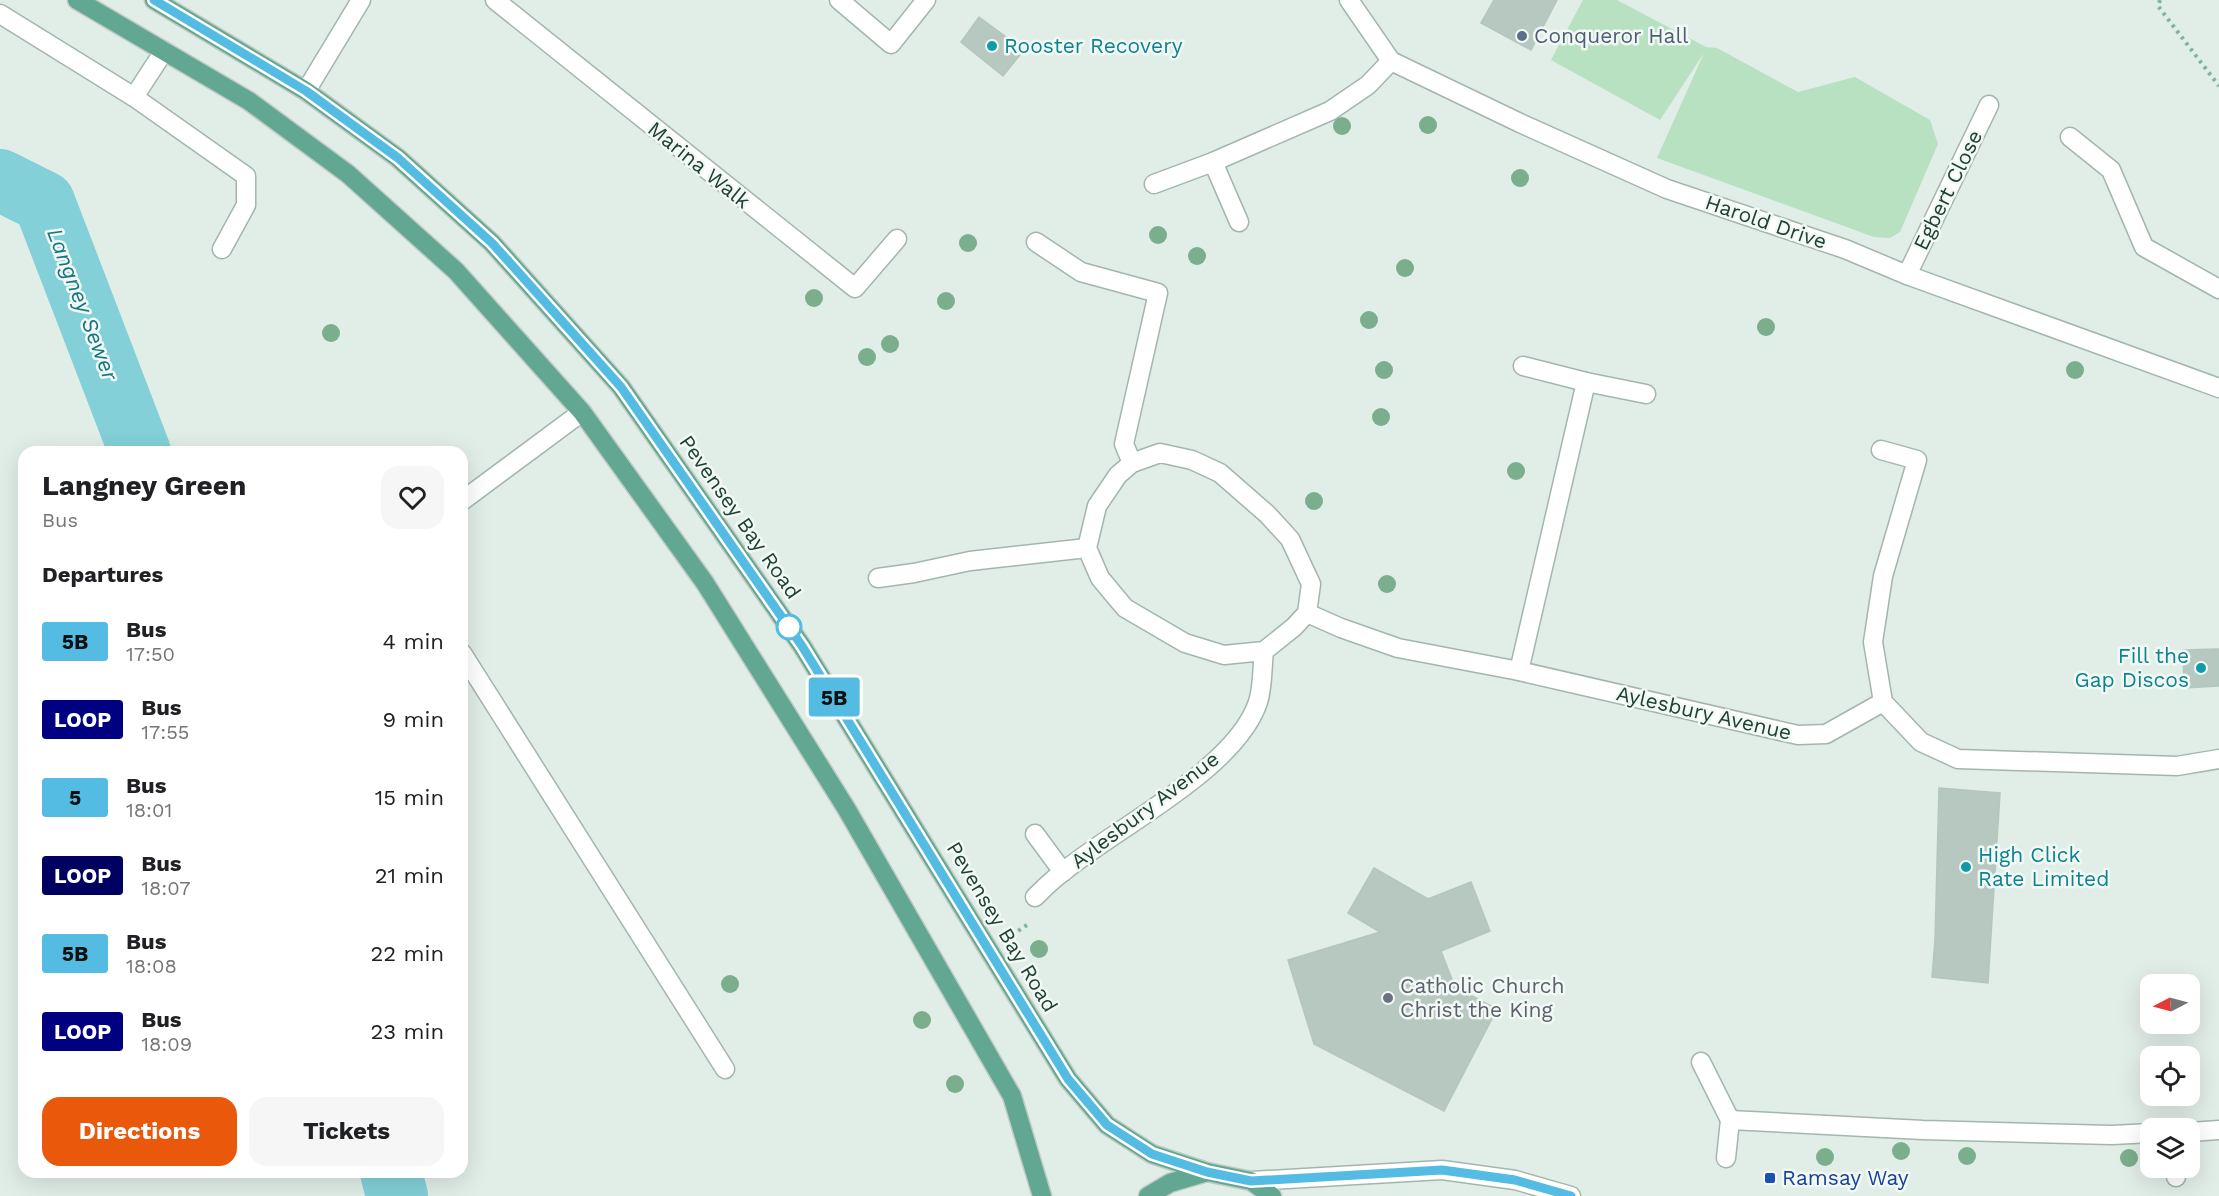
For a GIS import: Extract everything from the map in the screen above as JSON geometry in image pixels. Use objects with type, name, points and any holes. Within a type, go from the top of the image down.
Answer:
[{"type":"main road","points":[[77,0],[249,100],[348,174],[456,271],[582,412],[705,583],[846,808],[1012,1096],[1042,1196]]},
{"type":"main road","name":"Pevensey Bay Road","points":[[154,0],[306,91],[398,158],[492,243],[621,387],[802,646],[1068,1079],[1107,1125],[1152,1154],[1207,1172],[1251,1181]]},
{"type":"main road","points":[[1148,1196],[1170,1182],[1207,1172]]},
{"type":"main road","points":[[1251,1181],[1272,1196]]},
{"type":"street","points":[[306,91],[361,0]]},
{"type":"street","name":"Marina Walk","points":[[495,0],[855,288],[897,239]]},
{"type":"street","points":[[839,0],[891,44],[925,1]]},
{"type":"street","name":"Harold Drive","points":[[1349,0],[1392,61],[1520,123],[1667,189],[1845,249],[1907,275],[2219,388]]},
{"type":"street","points":[[0,14],[134,97],[246,177],[246,205],[222,249]]},
{"type":"street","points":[[134,97],[164,51]]},
{"type":"street","points":[[1154,184],[1213,162],[1330,111],[1368,85],[1392,61]]},
{"type":"street","name":"Egbert Close","points":[[1907,275],[1989,105]]},
{"type":"street","points":[[2070,137],[2110,170],[2144,247],[2219,289]]},
{"type":"street","points":[[1213,162],[1239,222]]},
{"type":"street","points":[[1036,242],[1081,272],[1158,293],[1124,444],[1132,463]]},
{"type":"street","points":[[1523,366],[1646,394]]},
{"type":"street","points":[[1520,671],[1586,382]]},
{"type":"street","points":[[468,497],[582,412]]},
{"type":"street","points":[[1881,450],[1917,460],[1883,576],[1874,642],[1883,702],[1921,742],[1958,759],[2177,766],[2219,759]]},
{"type":"street","points":[[1160,453],[1192,460],[1220,473],[1267,514],[1290,539],[1311,584],[1307,613],[1294,627],[1264,651],[1224,655],[1185,643],[1125,608],[1100,578],[1088,548],[1097,506],[1118,475],[1132,463],[1160,453]]},
{"type":"street","points":[[878,578],[915,573],[970,561],[1088,548]]},
{"type":"street","name":"Aylesbury Avenue","points":[[1307,613],[1398,648],[1520,671],[1798,735],[1826,734],[1883,702]]},
{"type":"street","name":"Aylesbury Avenue","points":[[1035,897],[1063,872],[1167,799],[1212,764],[1243,733],[1259,701],[1264,651]]},
{"type":"street","points":[[468,662],[725,1069]]},
{"type":"street","name":"Aylesbury Avenue","points":[[1035,834],[1063,872]]},
{"type":"street","points":[[1701,1062],[1730,1120],[1726,1158]]},
{"type":"street","points":[[1730,1120],[1923,1130],[2112,1135],[2140,1134]]},
{"type":"street","points":[[2200,1131],[2219,1130]]},
{"type":"street","points":[[1251,1181],[1442,1170],[1515,1180],[1571,1196]]},
{"type":"path","points":[[2160,0],[2158,6],[2219,86]]},
{"type":"green space","points":[[1583,0],[1617,0],[1706,47],[1717,48],[1798,92],[1855,77],[1930,120],[1938,144],[1900,232],[1890,238],[1874,237],[1657,158],[1704,53],[1660,120],[1551,60]]},
{"type":"building","name":"Conqueror Hall","points":[[1494,0],[1557,0],[1531,50],[1481,23]]},
{"type":"building","name":"Rooster Recovery","points":[[979,17],[1024,50],[1003,76],[961,42]]},
{"type":"building","name":"Fill the Gap Discos","points":[[2219,649],[2219,686],[2184,688],[2183,650]]},
{"type":"building","name":"High Click Rate Limited","points":[[1939,788],[2000,793],[1988,983],[1932,977]]},
{"type":"building","name":"Catholic Church Christ the King","points":[[1374,868],[1428,899],[1471,882],[1490,931],[1441,951],[1455,987],[1497,1009],[1444,1111],[1314,1044],[1288,960],[1380,932],[1348,913]]},
{"type":"waterway","name":"Langney Sewer","points":[[0,180],[44,202],[138,446]]},
{"type":"waterway","name":"Langney Sewer","points":[[392,1178],[397,1196]]},
{"type":"bus line","name":"5B","points":[[154,0],[306,91],[398,158],[492,243],[621,387],[802,646],[1068,1079],[1107,1125],[1152,1154],[1207,1172],[1251,1181],[1442,1170],[1515,1180],[1571,1196]]},
{"type":"place","name":"Conqueror Hall","points":[[1522,36]]},
{"type":"place","name":"Rooster Recovery","points":[[992,46]]},
{"type":"place","name":"Fill the Gap Discos","points":[[2201,668]]},
{"type":"place","name":"High Click Rate Limited","points":[[1966,867]]},
{"type":"place","name":"Catholic Church Christ the King","points":[[1388,998]]},
{"type":"place","name":"Ramsay Way","points":[[1770,1178]]}]
